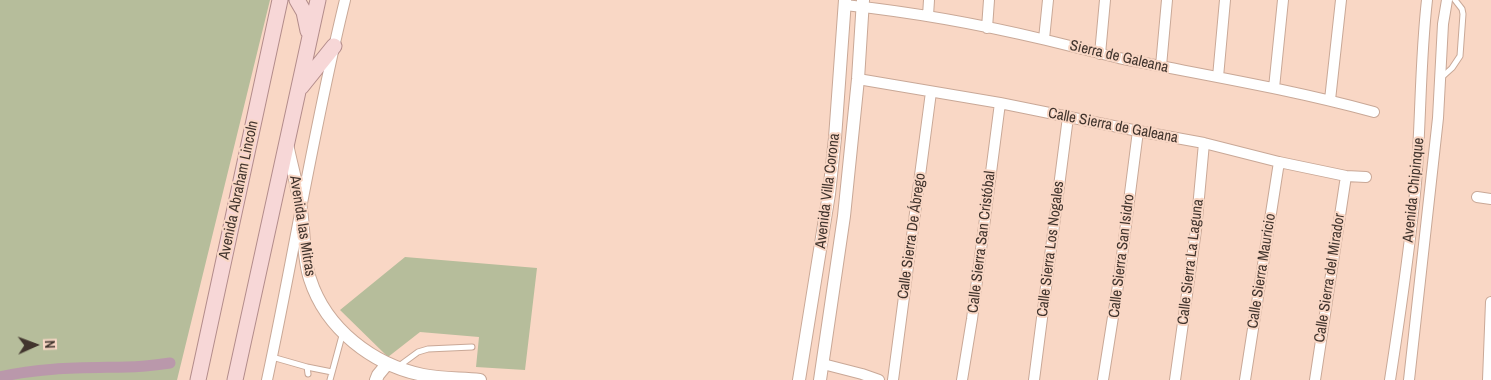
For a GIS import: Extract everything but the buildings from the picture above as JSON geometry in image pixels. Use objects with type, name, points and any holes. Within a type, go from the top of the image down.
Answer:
[{"type":"main road","name":"Avenida Abraham Lincoln","points":[[198,380],[280,0]]},
{"type":"main road","points":[[297,0],[304,12],[309,40]]},
{"type":"main road","points":[[235,380],[318,0]]},
{"type":"main road","points":[[300,88],[334,46]]},
{"type":"street","points":[[267,380],[300,204],[345,0]]},
{"type":"street","points":[[928,16],[929,0]]},
{"type":"street","points":[[987,28],[989,0]]},
{"type":"street","points":[[1044,40],[1048,0]]},
{"type":"street","points":[[1100,54],[1105,0]]},
{"type":"street","points":[[1161,66],[1167,0]]},
{"type":"street","points":[[1218,77],[1225,0]]},
{"type":"street","points":[[1274,88],[1283,0]]},
{"type":"street","points":[[1330,100],[1341,0]]},
{"type":"street","name":"Avenida Chipinque","points":[[1390,380],[1416,184],[1421,114],[1423,32],[1427,0]]},
{"type":"street","name":"Avenida Chipinque","points":[[1409,380],[1438,118],[1443,24],[1447,0]]},
{"type":"street","name":"Sierra de Galeana","points":[[845,3],[862,4],[987,28],[1100,54],[1330,100],[1374,112]]},
{"type":"street","name":"Avenida Villa Corona","points":[[799,380],[829,194],[845,3]]},
{"type":"street","name":"Avenida Villa Corona","points":[[820,380],[844,216],[858,80],[862,4]]},
{"type":"street","name":"Calle Sierra de Galeana","points":[[858,80],[1000,103],[1204,143],[1279,162],[1346,176],[1366,177]]},
{"type":"street","name":"Calle Sierra De Ábrego","points":[[892,380],[917,207],[931,92]]},
{"type":"street","name":"Calle Sierra San Cristóbal","points":[[962,380],[972,319],[1000,103]]},
{"type":"street","points":[[1421,114],[1438,118]]},
{"type":"street","name":"Calle Sierra Los Nogales","points":[[1034,380],[1068,117]]},
{"type":"street","name":"Calle Sierra San Isidro","points":[[1103,380],[1138,131]]},
{"type":"street","name":"Avenida las Mitras","points":[[286,140],[300,204],[305,255],[310,278],[325,313],[367,353],[401,371],[444,378],[480,380]]},
{"type":"street","name":"Calle Sierra La Laguna","points":[[1175,380],[1196,230],[1204,143]]},
{"type":"street","name":"Calle Sierra Mauricio","points":[[1245,380],[1279,162]]},
{"type":"street","name":"Calle Sierra del Mirador","points":[[1315,380],[1346,176]]},
{"type":"street","points":[[1478,197],[1491,199]]},
{"type":"street","points":[[1488,380],[1491,302]]},
{"type":"street","points":[[823,364],[879,380]]},
{"type":"street","points":[[376,380],[378,375],[401,371]]},
{"type":"lane","points":[[1441,78],[1452,68],[1460,56],[1463,14],[1462,9],[1454,0]]},
{"type":"lane","points":[[330,380],[343,332]]},
{"type":"lane","points":[[401,371],[418,352],[472,347]]},
{"type":"lane","points":[[272,357],[332,372]]},
{"type":"lane","points":[[307,367],[308,374]]},
{"type":"green space","points":[[0,0],[270,0],[177,380],[0,380]]},
{"type":"green space","points":[[405,257],[537,268],[525,370],[476,367],[479,337],[420,332],[388,357],[340,310]]},
{"type":"waterway","points":[[0,377],[47,370],[138,367],[170,363]]}]
